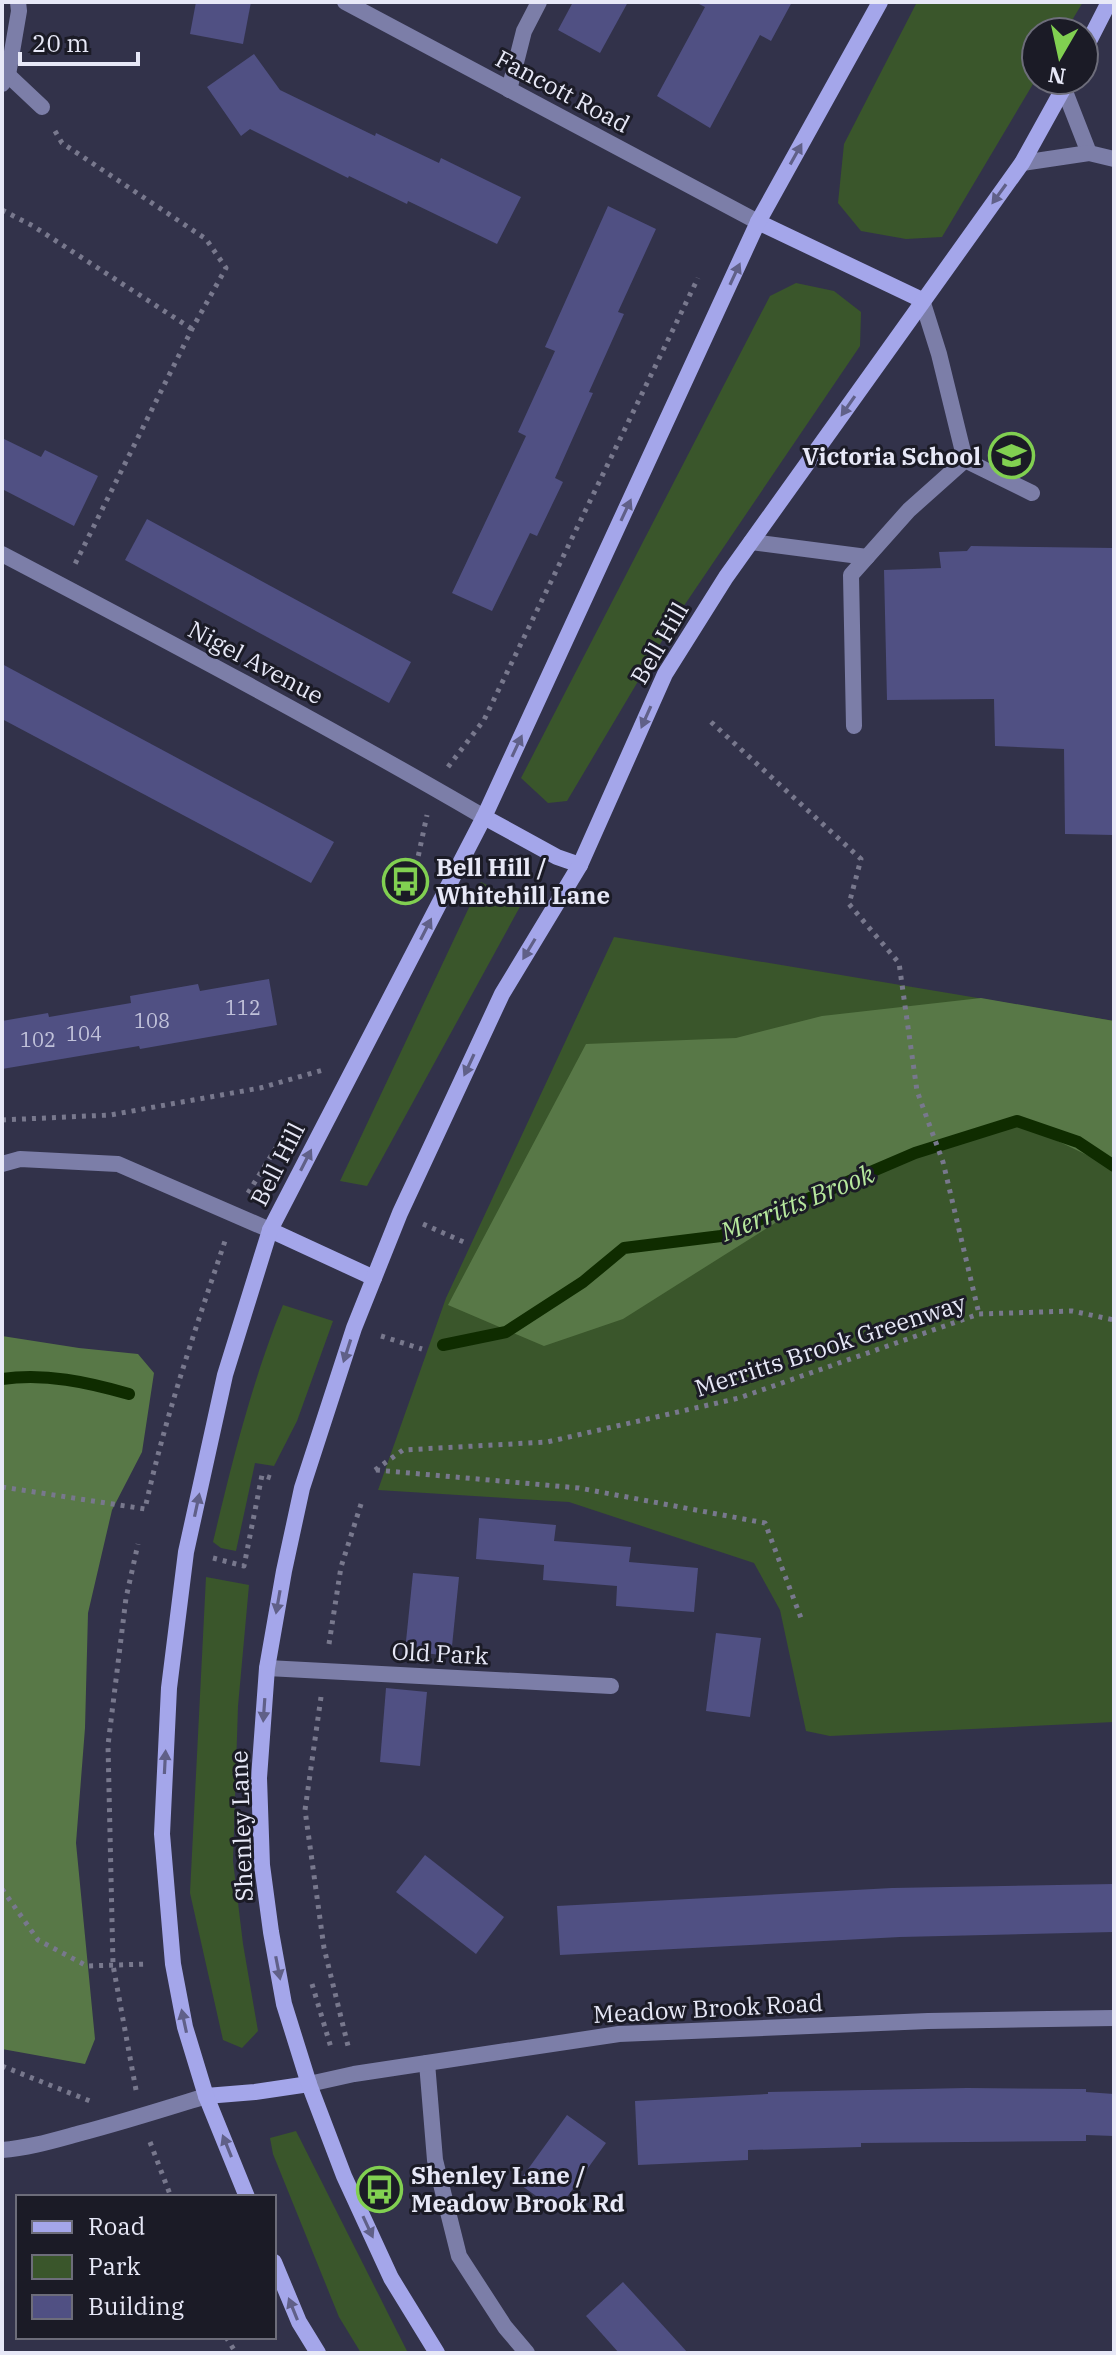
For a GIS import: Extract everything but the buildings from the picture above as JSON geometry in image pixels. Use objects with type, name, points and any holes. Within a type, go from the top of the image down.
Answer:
[{"type":"main road","name":"Bell Hill","points":[[270,1230],[484,817],[758,222],[880,2]]},
{"type":"main road","name":"Bell Hill","points":[[374,1278],[400,1213],[502,994],[580,865],[665,674],[726,577],[1022,163],[1059,96]]},
{"type":"main road","points":[[758,222],[922,300]]},
{"type":"main road","points":[[484,817],[557,857],[580,865]]},
{"type":"main road","points":[[246,2195],[206,2096],[185,2027],[173,1964],[162,1834],[169,1688],[186,1552],[225,1375],[270,1230],[374,1278]]},
{"type":"main road","name":"Shenley Lane","points":[[374,1278],[354,1328],[302,1488],[284,1571],[267,1668],[259,1778],[262,1865],[284,2004],[309,2084],[344,2176],[391,2278],[437,2353]]},
{"type":"main road","points":[[206,2096],[309,2084]]},
{"type":"main road","points":[[276,2267],[299,2322],[318,2353]]},
{"type":"street","points":[[18,2],[19,11],[5,80],[42,107]]},
{"type":"street","name":"Fancott Road","points":[[345,2],[758,222]]},
{"type":"street","points":[[509,90],[524,31],[539,2]]},
{"type":"street","points":[[1070,96],[1089,153]]},
{"type":"street","points":[[1022,163],[1089,153],[1114,159]]},
{"type":"street","points":[[922,300],[939,354],[965,460],[1032,493]]},
{"type":"street","points":[[854,726],[851,575],[909,510],[965,460]]},
{"type":"street","points":[[751,542],[867,557]]},
{"type":"street","name":"Nigel Avenue","points":[[2,554],[434,786],[484,817]]},
{"type":"street","points":[[2,1164],[20,1159],[118,1164],[270,1230]]},
{"type":"street","name":"Old Park","points":[[267,1668],[611,1686]]},
{"type":"street","name":"Meadow Brook Road","points":[[309,2084],[354,2074],[619,2034],[928,2021],[1114,2018]]},
{"type":"street","points":[[427,2063],[435,2160],[459,2256],[505,2327],[527,2353]]},
{"type":"street","points":[[2,2150],[21,2149],[206,2096]]},
{"type":"path","points":[[42,107],[62,143],[206,239],[226,268],[192,329],[63,586]]},
{"type":"path","points":[[2,210],[33,226],[192,329]]},
{"type":"path","points":[[407,909],[434,786],[484,720],[704,265]]},
{"type":"path","points":[[711,722],[861,859],[849,904],[899,963],[917,1091],[943,1162],[979,1314]]},
{"type":"path","points":[[2,1120],[110,1115],[260,1088],[324,1069],[316,1083]]},
{"type":"path","points":[[2,1487],[145,1509],[191,1343],[234,1214],[291,1122]]},
{"type":"path","points":[[400,1213],[466,1243]]},
{"type":"path","name":"Merritts Brook Greenway","points":[[801,1618],[765,1523],[579,1488],[375,1470],[403,1450],[547,1442],[739,1398],[979,1314],[1072,1311],[1114,1320]]},
{"type":"path","points":[[354,1328],[422,1349]]},
{"type":"path","points":[[208,1557],[244,1566],[262,1475],[271,1478]]},
{"type":"path","points":[[354,2074],[324,1948],[305,1810],[341,1567],[362,1501]]},
{"type":"path","points":[[138,1544],[126,1598],[108,1745],[113,1965],[141,2117],[170,2195]]},
{"type":"path","points":[[2,1889],[38,1940],[87,1966],[173,1964]]},
{"type":"path","points":[[2,2066],[91,2102]]},
{"type":"green space","points":[[917,2],[1083,2],[1075,16],[1020,16],[1020,96],[1026,96],[942,237],[906,239],[861,231],[838,203],[844,144]]},
{"type":"green space","points":[[796,283],[834,291],[861,312],[860,346],[675,619],[567,801],[548,803],[521,778],[770,296]]},
{"type":"green space","points":[[481,882],[522,903],[367,1186],[340,1181]]},
{"type":"green space","points":[[614,937],[1114,1021],[1114,1722],[830,1736],[806,1731],[780,1610],[754,1563],[569,1502],[378,1490],[446,1298]]},
{"type":"green space","points":[[981,998],[1114,1021],[1114,1168],[1016,1121],[824,1192],[623,1319],[544,1346],[448,1305],[586,1044],[736,1038],[822,1016]]},
{"type":"green space","points":[[283,1305],[333,1321],[297,1421],[274,1466],[255,1463],[236,1551],[221,1548],[213,1542],[228,1482],[252,1392]]},
{"type":"green space","points":[[2,1336],[138,1354],[154,1373],[142,1452],[112,1510],[88,1613],[85,1728],[76,1843],[95,2039],[85,2064],[2,2049]]},
{"type":"green space","points":[[206,1577],[249,1585],[238,1706],[233,1861],[258,2031],[242,2048],[223,2040],[190,1893]]},
{"type":"green space","points":[[296,2131],[408,2353],[361,2353],[339,2317],[273,2154],[270,2138]]},
{"type":"waterway","name":"Merritts Brook","points":[[443,1345],[506,1332],[583,1282],[624,1248],[721,1236],[915,1153],[1017,1121],[1078,1142],[1114,1166]]},
{"type":"waterway","points":[[2,1379],[34,1377],[66,1380],[129,1394]]},
{"type":"place","name":"Victoria School","points":[[1012,456]]},
{"type":"place","name":"Bell Hill / Whitehill Lane","points":[[405,881]]},
{"type":"place","name":"Shenley Lane / Meadow Brook Rd","points":[[380,2189]]}]
